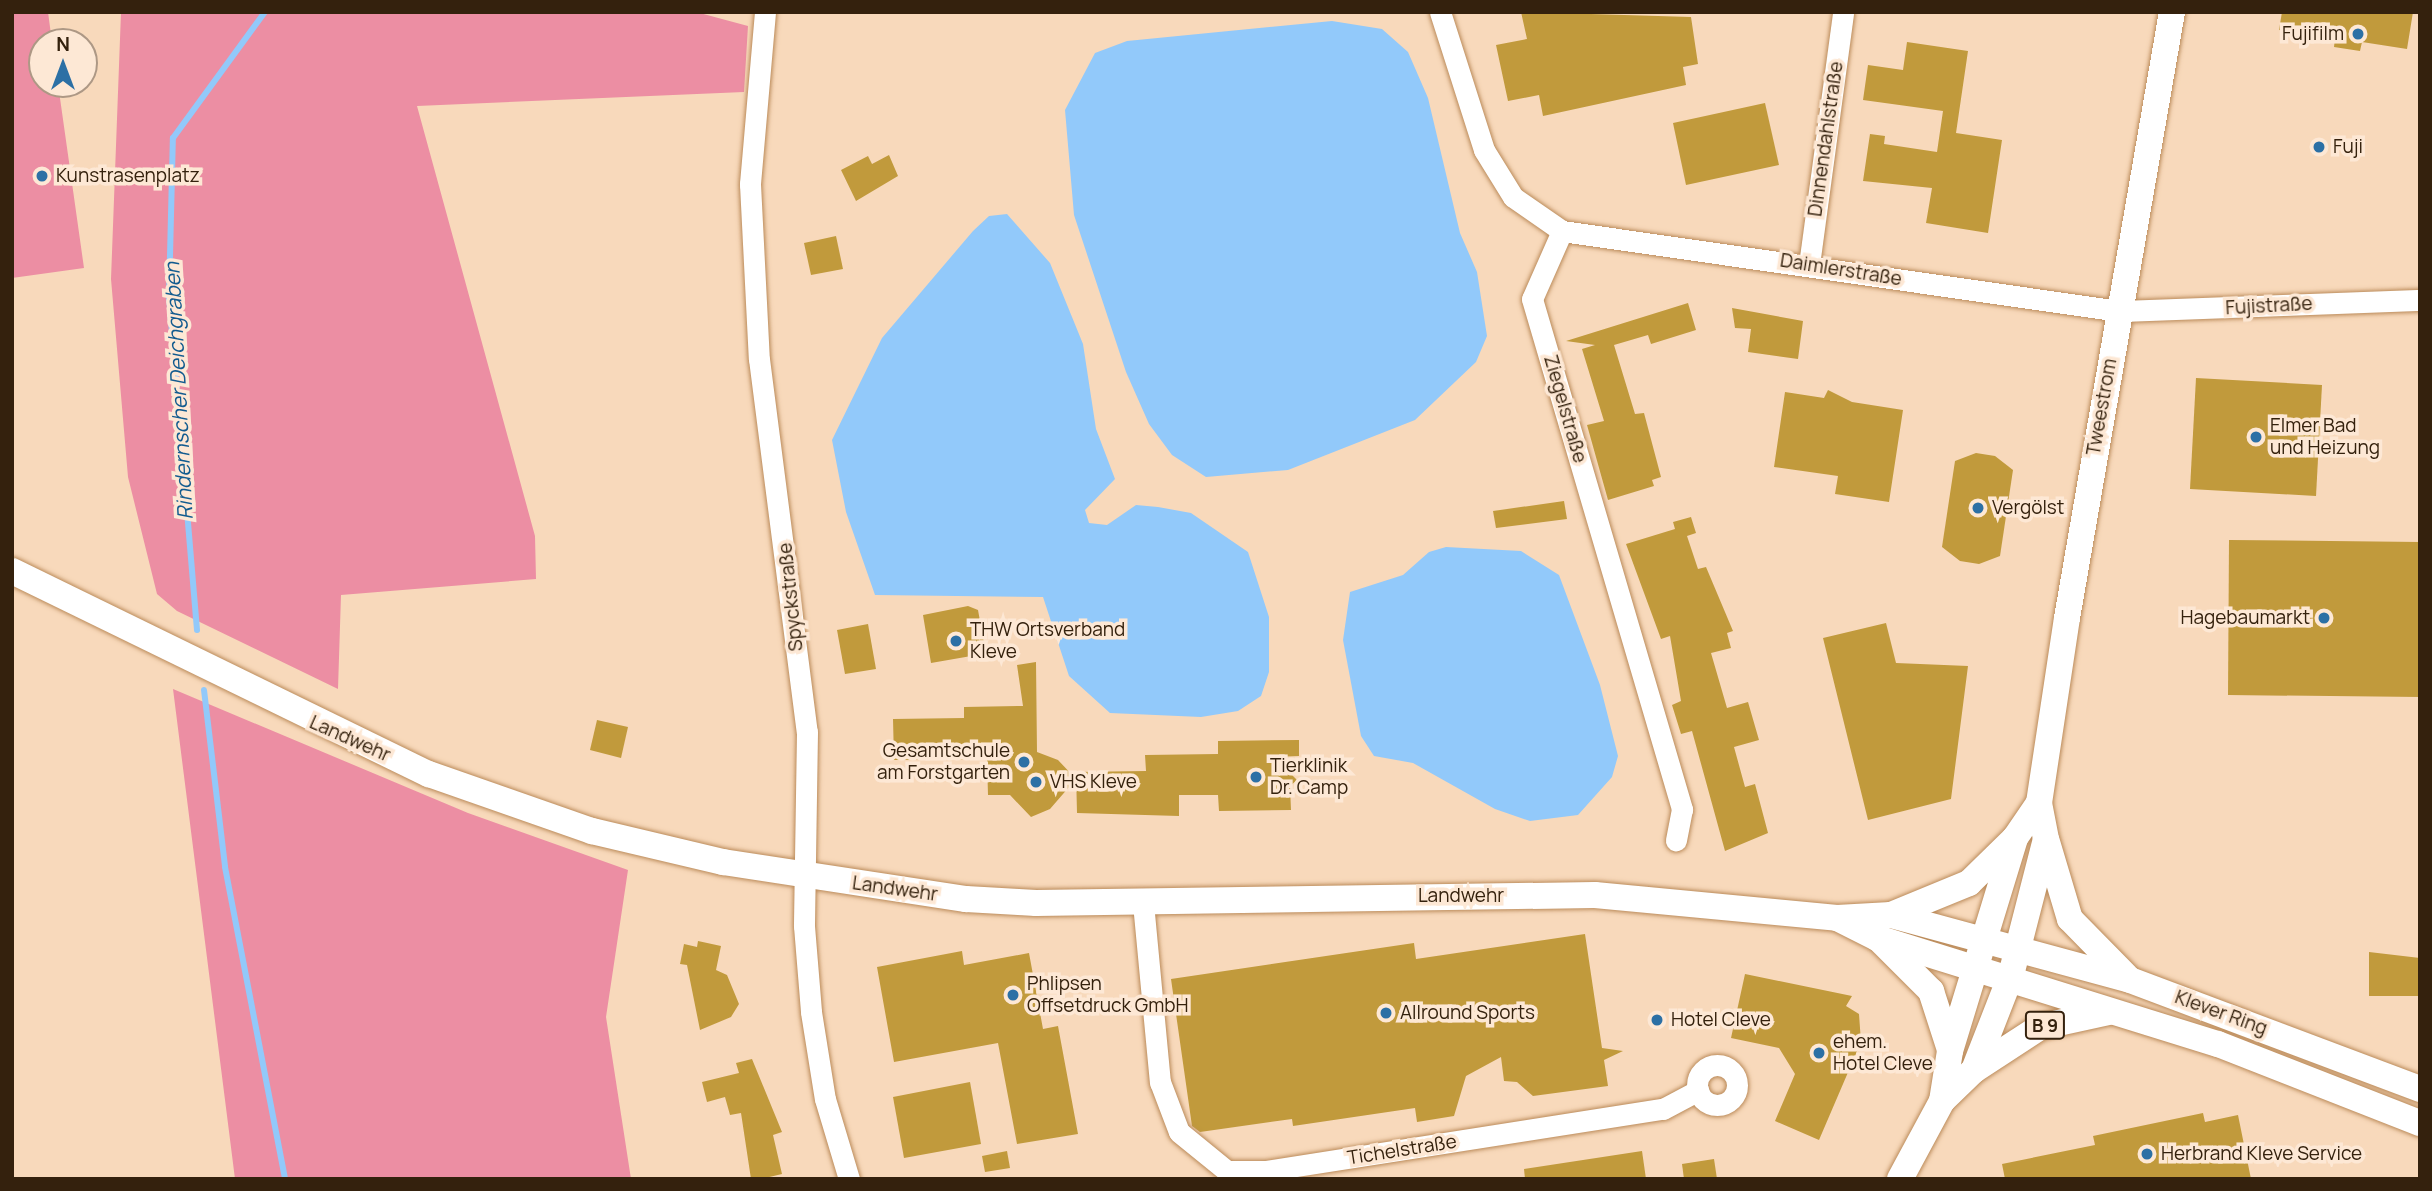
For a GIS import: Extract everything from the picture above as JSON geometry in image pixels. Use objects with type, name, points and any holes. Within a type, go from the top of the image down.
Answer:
[{"type":"main road","name":"Tweestrom","points":[[2019,946],[2046,839],[2039,803],[2119,312],[2172,12]]},
{"type":"main road","name":"Landwehr","points":[[12,571],[429,774],[592,831],[806,875],[966,899],[1143,902],[1595,895],[1837,918],[1891,915],[1988,937]]},
{"type":"main road","name":"Tweestrom","points":[[1988,937],[2015,838],[2039,803]]},
{"type":"main road","points":[[1891,915],[1969,883],[2015,838]]},
{"type":"main road","points":[[2046,839],[2070,919],[2130,980]]},
{"type":"main road","name":"Landwehr","points":[[1837,918],[1877,937],[1980,965]]},
{"type":"main road","points":[[1877,937],[1931,991],[1950,1051]]},
{"type":"main road","name":"Klever Ring","points":[[1942,1101],[1950,1051],[1988,937],[2130,980],[2420,1089]]},
{"type":"main road","name":"Klever Ring","points":[[1974,1070],[2011,975],[2019,946]]},
{"type":"main road","name":"Klever Ring","points":[[1980,965],[2128,1013],[2420,1123]]},
{"type":"main road","name":"Klever Ring","points":[[1900,1179],[1942,1101],[1974,1070],[2040,1027],[2077,1015],[2128,1013]]},
{"type":"street","name":"Spyckstraße","points":[[765,12],[750,184],[759,359],[807,732],[806,875],[811,1012],[825,1099],[849,1179]]},
{"type":"street","points":[[1440,12],[1484,150],[1513,197],[1562,231]]},
{"type":"street","name":"Dinnendahlstraße","points":[[1809,265],[1843,12]]},
{"type":"street","name":"Daimlerstraße","points":[[1562,231],[2119,312]]},
{"type":"street","name":"Ziegelstraße","points":[[1562,231],[1532,299],[1682,809],[1676,841]]},
{"type":"street","name":"Fujistraße","points":[[2119,312],[2420,300]]},
{"type":"street","name":"Tichelstraße","points":[[1143,902],[1160,1082],[1179,1132],[1227,1171],[1265,1171],[1663,1109],[1698,1090]]},
{"type":"shaded area","name":"Kunstrasenplatz","points":[[12,12],[48,12],[50,28],[28,28],[28,98],[60,98],[84,268],[12,278]]},
{"type":"shaded area","points":[[121,12],[696,12],[748,26],[744,92],[417,106],[535,536],[536,579],[341,595],[338,689],[177,611],[157,594],[128,477],[111,279]]},
{"type":"shaded area","points":[[173,689],[468,813],[628,870],[606,1017],[631,1179],[235,1179]]},
{"type":"water","points":[[1332,21],[1382,29],[1408,52],[1428,98],[1460,233],[1477,272],[1487,336],[1476,362],[1415,420],[1288,470],[1206,477],[1172,455],[1149,424],[1126,372],[1074,215],[1065,110],[1095,53],[1127,41]]},
{"type":"water","points":[[1007,214],[1050,263],[1083,344],[1096,429],[1115,479],[1085,510],[1089,523],[1107,525],[1136,505],[1191,513],[1248,552],[1269,617],[1269,672],[1261,696],[1238,711],[1201,717],[1110,713],[1069,676],[1043,597],[875,595],[846,512],[832,440],[882,338],[973,231],[989,216]]},
{"type":"water","points":[[1446,547],[1521,551],[1559,575],[1600,685],[1618,756],[1612,777],[1578,815],[1530,821],[1495,809],[1413,763],[1374,756],[1361,736],[1343,640],[1350,592],[1403,575],[1429,552]]},
{"type":"building","points":[[1521,12],[1691,17],[1698,64],[1683,67],[1686,85],[1543,116],[1539,95],[1508,101],[1496,45],[1527,39]]},
{"type":"building","name":"Fujifilm","points":[[2282,12],[2413,12],[2407,49],[2362,42],[2360,51],[2334,47],[2335,38],[2279,30]]},
{"type":"building","points":[[1907,42],[1968,51],[1956,133],[2002,140],[1988,233],[1926,223],[1932,188],[1863,181],[1870,134],[1885,136],[1884,144],[1937,152],[1943,111],[1863,100],[1868,65],[1903,70]]},
{"type":"building","points":[[1765,103],[1779,165],[1686,185],[1673,123]]},
{"type":"building","points":[[889,155],[898,176],[856,201],[841,170],[868,156],[872,164]]},
{"type":"building","points":[[836,236],[843,269],[811,275],[804,243]]},
{"type":"building","points":[[1688,303],[1696,330],[1651,344],[1648,335],[1614,345],[1635,414],[1644,413],[1661,477],[1652,480],[1654,486],[1608,500],[1587,425],[1604,421],[1582,349],[1595,345],[1566,341]]},
{"type":"building","points":[[1732,308],[1803,321],[1798,359],[1748,352],[1751,329],[1735,328]]},
{"type":"building","name":"Elmer Bad und Heizung","points":[[2196,378],[2322,385],[2316,496],[2190,489]]},
{"type":"building","points":[[1828,390],[1852,402],[1903,410],[1889,502],[1835,494],[1838,476],[1774,467],[1785,392],[1824,398]]},
{"type":"building","name":"Vergölst","points":[[1976,453],[1995,456],[2013,470],[2000,556],[1979,564],[1960,561],[1942,547],[1955,461]]},
{"type":"building","points":[[1564,501],[1567,519],[1496,528],[1493,511]]},
{"type":"building","points":[[1691,517],[1696,533],[1687,536],[1698,569],[1706,567],[1733,631],[1727,633],[1731,648],[1711,653],[1727,708],[1748,702],[1759,740],[1734,747],[1745,787],[1755,784],[1768,833],[1725,851],[1692,731],[1681,734],[1672,705],[1681,701],[1670,636],[1661,639],[1626,544],[1675,529],[1673,522]]},
{"type":"building","name":"Hagebaumarkt","points":[[2229,540],[2420,542],[2420,697],[2228,695]]},
{"type":"building","points":[[968,606],[978,610],[984,643],[975,645],[977,655],[931,663],[923,615]]},
{"type":"building","points":[[1886,623],[1896,663],[1968,666],[1951,799],[1868,820],[1823,638]]},
{"type":"building","points":[[868,624],[876,669],[845,674],[837,630]]},
{"type":"building","name":"Gesamtschule am Forstgarten","points":[[1036,662],[1037,752],[1058,760],[1076,779],[1050,809],[1031,817],[1010,795],[988,795],[987,759],[894,760],[893,719],[964,718],[964,707],[1023,706],[1017,665]]},
{"type":"building","points":[[597,720],[628,727],[621,758],[590,750]]},
{"type":"building","points":[[1299,740],[1299,756],[1274,757],[1297,780],[1290,786],[1291,810],[1219,811],[1218,795],[1179,795],[1179,816],[1077,813],[1076,772],[1146,771],[1145,755],[1218,754],[1218,741]]},
{"type":"building","name":"Allround Sports","points":[[1585,934],[1602,1048],[1623,1051],[1604,1060],[1608,1086],[1533,1096],[1517,1082],[1504,1081],[1501,1057],[1466,1076],[1454,1116],[1417,1122],[1415,1108],[1293,1126],[1292,1119],[1200,1132],[1192,1126],[1171,979],[1414,943],[1416,959]]},
{"type":"building","points":[[698,941],[721,946],[716,970],[727,975],[739,1004],[731,1017],[700,1030],[687,965],[680,964],[684,944],[697,947]]},
{"type":"building","points":[[962,951],[964,965],[1029,953],[1043,1029],[1058,1026],[1078,1134],[1017,1144],[998,1043],[894,1062],[877,967]]},
{"type":"building","points":[[2369,952],[2420,958],[2420,996],[2369,996]]},
{"type":"building","name":"ehem. Hotel Cleve","points":[[1745,974],[1852,996],[1846,1006],[1859,1014],[1861,1042],[1819,1140],[1775,1121],[1795,1074],[1779,1048],[1731,1038]]},
{"type":"building","points":[[752,1059],[782,1132],[773,1135],[782,1174],[761,1179],[751,1179],[741,1113],[730,1115],[725,1097],[707,1102],[702,1082],[739,1073],[736,1063]]},
{"type":"building","points":[[970,1082],[981,1144],[904,1158],[893,1097]]},
{"type":"building","name":"Herbrand Kleve Service","points":[[2203,1113],[2205,1122],[2238,1115],[2251,1179],[2005,1179],[2002,1164],[2095,1145],[2093,1136]]},
{"type":"building","points":[[1007,1151],[1010,1168],[985,1172],[982,1156]]},
{"type":"building","points":[[1642,1151],[1646,1179],[1525,1179],[1524,1169]]},
{"type":"building","points":[[1714,1159],[1717,1179],[1684,1179],[1682,1164]]},
{"type":"waterway","name":"Rindernscher Deichgraben","points":[[197,630],[169,297],[173,138],[265,12]]},
{"type":"waterway","points":[[204,690],[225,867],[285,1179]]},
{"type":"place","name":"Fujifilm","points":[[2358,34]]},
{"type":"place","name":"Fuji","points":[[2319,147]]},
{"type":"place","name":"Kunstrasenplatz","points":[[42,176]]},
{"type":"place","name":"Elmer Bad und Heizung","points":[[2256,437]]},
{"type":"place","name":"Vergölst","points":[[1978,508]]},
{"type":"place","name":"Hagebaumarkt","points":[[2324,618]]},
{"type":"place","name":"THW Ortsverband Kleve","points":[[956,641]]},
{"type":"place","name":"Gesamtschule am Forstgarten","points":[[1024,762]]},
{"type":"place","name":"Tierklinik Dr. Camp","points":[[1256,777]]},
{"type":"place","name":"VHS Kleve","points":[[1036,782]]},
{"type":"place","name":"Phlipsen Offsetdruck GmbH","points":[[1013,995]]},
{"type":"place","name":"Allround Sports","points":[[1386,1013]]},
{"type":"place","name":"Hotel Cleve","points":[[1657,1020]]},
{"type":"place","name":"ehem. Hotel Cleve","points":[[1819,1053]]},
{"type":"place","name":"Herbrand Kleve Service","points":[[2147,1154]]}]
